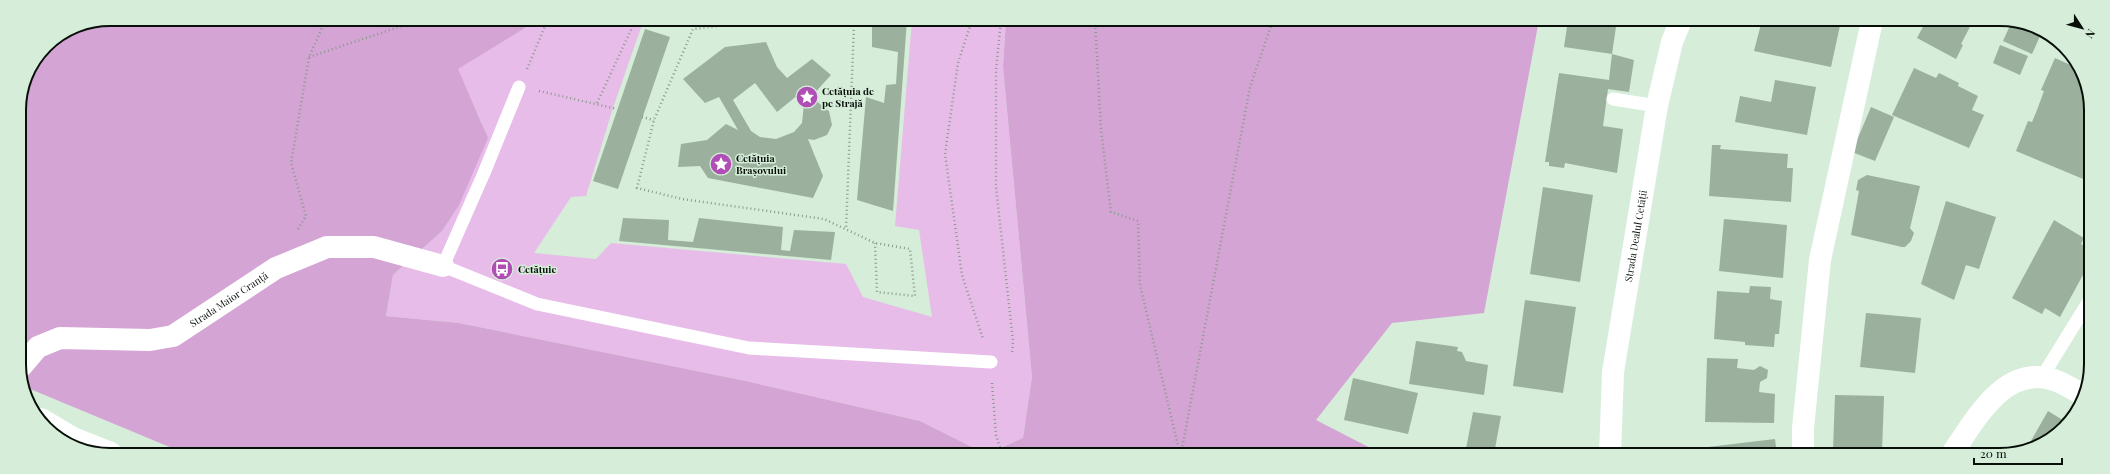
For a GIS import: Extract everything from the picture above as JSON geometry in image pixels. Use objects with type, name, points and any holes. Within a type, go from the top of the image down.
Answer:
[{"type":"street","name":"Strada Dealul Cetății","points":[[1610,448],[1612,372],[1657,106],[1672,42],[1679,26]]},
{"type":"street","points":[[1803,448],[1802,428],[1820,260],[1871,26]]},
{"type":"street","name":"Strada Maior Cranță","points":[[26,361],[38,347],[60,338],[150,340],[173,336],[276,268],[327,247],[374,247],[443,266]]},
{"type":"street","points":[[1956,448],[1985,407],[2007,385],[2023,378],[2042,377],[2055,380],[2079,393]]},
{"type":"street","points":[[56,428],[73,438],[93,446]]},
{"type":"lane","points":[[519,87],[484,173],[443,266],[537,304],[748,348],[991,362]]},
{"type":"lane","points":[[1613,99],[1657,106]]},
{"type":"lane","points":[[2042,377],[2084,309]]},
{"type":"path","points":[[276,268],[306,216],[291,163],[309,57],[323,26]]},
{"type":"path","points":[[309,57],[402,26]]},
{"type":"path","points":[[546,26],[519,87],[597,103],[617,109]]},
{"type":"path","points":[[597,103],[633,26]]},
{"type":"path","points":[[718,26],[693,29],[654,120],[637,188],[682,199],[824,219],[875,243],[910,249],[915,296],[877,292],[875,243]]},
{"type":"path","points":[[846,229],[854,26]]},
{"type":"path","points":[[970,26],[958,63],[945,154],[962,276],[991,362],[996,435],[1000,448]]},
{"type":"path","points":[[991,362],[1012,359],[1013,341],[996,187],[996,70],[1000,26]]},
{"type":"path","points":[[1095,26],[1101,130],[1111,212],[1138,221],[1140,285],[1179,448]]},
{"type":"path","points":[[1181,448],[1250,87],[1271,26]]},
{"type":"path","points":[[642,117],[654,120]]},
{"type":"shaded area","points":[[105,26],[526,26],[525,28],[458,69],[488,138],[459,205],[442,231],[393,275],[386,316],[459,323],[746,381],[920,421],[974,448],[172,448],[30,389],[26,369],[26,105],[29,89],[32,78],[43,59],[55,47],[68,37],[78,32]]},
{"type":"shaded area","points":[[526,26],[642,26],[613,108],[586,196],[571,197],[534,253],[596,259],[611,243],[846,264],[863,297],[932,317],[919,230],[895,226],[912,26],[1006,26],[1003,67],[1032,377],[1023,438],[1000,448],[974,448],[920,421],[746,381],[459,323],[386,316],[393,275],[442,231],[482,123],[457,69],[525,28]]},
{"type":"shaded area","points":[[1006,26],[1538,26],[1484,313],[1392,323],[1316,420],[1370,448],[1000,448],[1023,438],[1032,377],[1003,67]]},
{"type":"building","points":[[872,26],[907,26],[893,211],[857,200],[866,97],[884,103],[886,85],[896,84],[898,52],[872,47]]},
{"type":"building","points":[[1567,26],[1616,26],[1612,54],[1564,47]]},
{"type":"building","points":[[1760,26],[1840,26],[1831,67],[1754,51]]},
{"type":"building","points":[[1923,26],[1970,26],[1961,44],[1963,45],[1956,59],[1917,38]]},
{"type":"building","points":[[2009,27],[2032,32],[2040,36],[2032,54],[2003,41]]},
{"type":"building","points":[[645,29],[670,37],[618,189],[593,181]]},
{"type":"building","points":[[766,42],[777,67],[787,78],[812,59],[831,75],[811,97],[829,111],[832,125],[827,135],[814,140],[808,139],[823,176],[813,198],[708,178],[700,166],[678,167],[681,144],[707,140],[726,124],[738,130],[719,97],[705,103],[683,79],[725,47]],"holes":[[[755,83],[777,112],[799,94],[804,104],[802,123],[794,132],[776,139],[760,137],[751,131],[733,100]]]},
{"type":"building","points":[[2000,45],[2028,56],[2020,75],[1993,63]]},
{"type":"building","points":[[1612,54],[1634,60],[1629,92],[1608,89],[1603,126],[1623,129],[1617,173],[1565,163],[1564,168],[1549,166],[1549,162],[1545,162],[1559,73],[1609,80]]},
{"type":"building","points":[[2055,58],[2071,65],[2080,83],[2083,99],[2084,179],[2016,151],[2028,121],[2032,122],[2037,110],[2044,91],[2041,90]]},
{"type":"building","points":[[1914,68],[1936,78],[1939,73],[1959,83],[1958,86],[1978,96],[1972,110],[1984,115],[1969,148],[1892,115]]},
{"type":"building","points":[[1775,80],[1816,87],[1807,135],[1735,122],[1740,96],[1771,102]]},
{"type":"building","points":[[1871,107],[1894,117],[1875,161],[1852,152]]},
{"type":"building","points":[[1712,145],[1721,145],[1720,149],[1788,154],[1787,168],[1793,168],[1791,202],[1709,196]]},
{"type":"building","points":[[1867,175],[1920,186],[1910,228],[1914,233],[1911,241],[1905,247],[1851,235],[1859,191],[1856,190],[1858,180]]},
{"type":"building","points":[[1543,187],[1593,195],[1580,282],[1530,274]]},
{"type":"building","points":[[1946,201],[1996,217],[1979,269],[1966,265],[1954,300],[1921,284]]},
{"type":"building","points":[[623,218],[669,220],[668,240],[693,242],[699,218],[783,227],[781,250],[790,251],[794,230],[835,232],[831,260],[619,241]]},
{"type":"building","points":[[1724,219],[1787,225],[1783,278],[1719,271]]},
{"type":"building","points":[[2054,220],[2084,238],[2081,244],[2084,246],[2084,273],[2060,317],[2045,308],[2042,314],[2012,298]]},
{"type":"building","points":[[1750,286],[1771,287],[1770,299],[1782,301],[1779,334],[1775,334],[1774,347],[1745,345],[1745,342],[1714,339],[1717,291],[1749,293]]},
{"type":"building","points":[[1525,300],[1576,307],[1563,393],[1513,386]]},
{"type":"building","points":[[1866,313],[1921,318],[1915,373],[1860,367]]},
{"type":"building","points":[[1416,341],[1458,347],[1457,351],[1462,352],[1466,361],[1488,365],[1484,395],[1409,384]]},
{"type":"building","points":[[1707,358],[1738,359],[1737,368],[1754,370],[1760,366],[1768,370],[1767,378],[1760,382],[1759,392],[1775,394],[1774,423],[1705,422]]},
{"type":"building","points":[[1353,378],[1418,393],[1408,434],[1344,420]]},
{"type":"building","points":[[1835,395],[1884,396],[1882,448],[1833,448]]},
{"type":"building","points":[[2048,411],[2062,420],[2051,431],[2030,443]]},
{"type":"building","points":[[1473,412],[1501,416],[1495,448],[1466,448]]},
{"type":"building","points":[[1775,439],[1776,448],[1708,448]]},
{"type":"place","name":"Cetățuia de pe Strajă","points":[[807,97]]},
{"type":"place","name":"Cetățuia Brașovului","points":[[721,164]]},
{"type":"place","name":"Cetățuie","points":[[502,269]]}]
